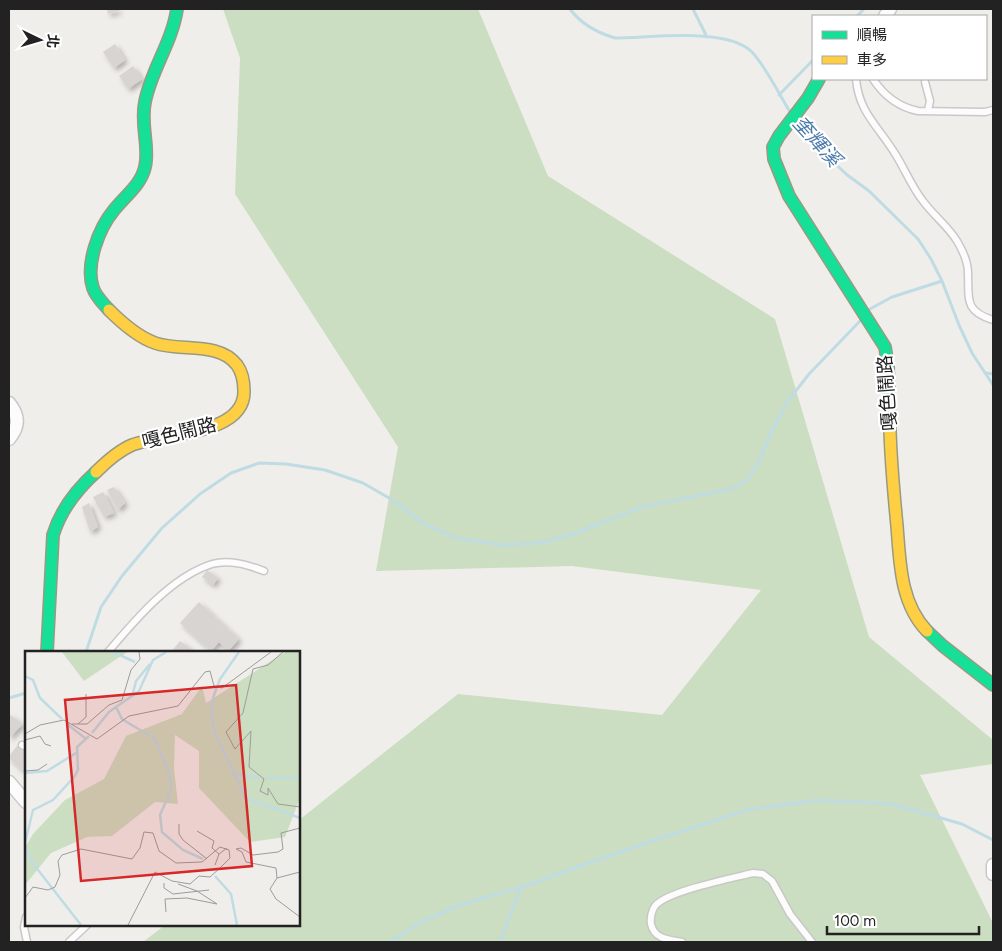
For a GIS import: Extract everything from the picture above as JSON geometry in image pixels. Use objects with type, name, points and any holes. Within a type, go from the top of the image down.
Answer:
[{"type":"street","name":"嘎色鬧路","points":[[47,651],[53,535],[59,517],[70,501],[87,480],[129,446],[213,426],[230,420],[241,406],[243,398],[242,371],[233,359],[223,353],[154,343],[103,305],[94,291],[91,273],[94,249],[101,229],[111,213],[133,189],[143,174],[147,159],[143,114],[152,82],[171,35],[177,9]]},
{"type":"street","name":"嘎色鬧路","points":[[818,80],[808,98],[779,136],[773,147],[774,159],[790,196],[885,348],[888,366],[892,484],[900,565],[907,596],[918,620],[932,635],[993,685]]},
{"type":"street","points":[[9,403],[16,411],[18,422],[14,433],[9,439]]},
{"type":"street","points":[[9,782],[25,801]]},
{"type":"street","points":[[993,865],[993,874]]},
{"type":"lane","points":[[856,80],[863,109],[894,152],[921,198],[957,242],[966,263],[968,273],[967,295],[970,305],[976,314],[993,320]]},
{"type":"lane","points":[[874,80],[882,91],[902,106],[918,111],[985,112],[993,110]]},
{"type":"lane","points":[[925,82],[930,101],[928,110]]},
{"type":"lane","points":[[109,651],[146,609],[177,583],[193,573],[212,564],[228,562],[245,564],[264,571]]},
{"type":"lane","points":[[682,942],[661,938],[655,933],[651,924],[651,914],[655,906],[662,900],[679,893],[753,873],[763,874],[772,881],[790,914],[812,942]]},
{"type":"lane","points":[[25,922],[27,942]]},
{"type":"lane","points":[[69,942],[85,926]]},
{"type":"green space","points":[[223,9],[478,9],[548,176],[775,319],[869,637],[993,740],[993,764],[920,775],[993,923],[993,942],[143,942],[164,926],[300,926],[300,819],[458,694],[662,715],[761,590],[572,566],[376,571],[398,447],[235,194],[240,58]]},
{"type":"building","points":[[107,9],[118,9],[119,11],[108,14]]},
{"type":"building","points":[[115,44],[125,60],[114,68],[103,52]]},
{"type":"building","points":[[133,66],[142,79],[128,89],[119,76]]},
{"type":"building","points":[[114,487],[125,503],[118,510],[107,490]]},
{"type":"building","points":[[103,492],[114,513],[104,517],[93,497]]},
{"type":"building","points":[[89,503],[98,527],[90,532],[82,507]]},
{"type":"building","points":[[207,570],[218,578],[213,585],[202,577]]},
{"type":"building","points":[[199,602],[239,639],[228,651],[219,642],[211,651],[180,623]]},
{"type":"building","points":[[180,641],[191,649],[190,651],[172,651]]},
{"type":"building","points":[[9,714],[23,724],[9,738]]},
{"type":"building","points":[[17,746],[25,754],[25,768],[23,771],[9,758]]},
{"type":"waterway","name":"奎輝溪","points":[[570,9],[590,27],[615,38],[706,36],[739,44],[751,51],[761,64],[790,112]]},
{"type":"waterway","points":[[693,9],[707,37]]},
{"type":"waterway","points":[[858,15],[864,9]]},
{"type":"waterway","points":[[779,95],[812,61]]},
{"type":"waterway","name":"奎輝溪","points":[[797,122],[819,148],[846,174],[869,191],[918,239],[942,281],[972,353],[993,385]]},
{"type":"waterway","points":[[870,309],[892,297],[942,281]]},
{"type":"waterway","points":[[86,651],[101,607],[122,576],[162,528],[200,494],[231,473],[259,463],[286,464],[325,470],[363,483],[396,502],[421,522],[456,538],[502,545],[540,543],[573,534],[641,507],[731,489],[747,480],[758,464],[769,436],[788,401],[809,374],[861,320]]},
{"type":"waterway","name":"奎輝溪","points":[[986,373],[993,374]]},
{"type":"waterway","points":[[9,698],[25,693]]},
{"type":"waterway","points":[[390,942],[421,922],[460,905],[521,887],[654,840],[747,810],[818,800],[892,804],[962,824],[993,840]]},
{"type":"waterway","points":[[500,942],[521,887]]},
{"type":"traffic: fast","points":[[109,310],[93,288],[91,278],[92,258],[103,226],[136,185],[143,173],[146,159],[145,102],[152,79],[171,33],[177,9]]},
{"type":"traffic: fast","points":[[818,80],[808,98],[779,136],[773,147],[774,159],[789,196],[885,347],[888,366],[890,431]]},
{"type":"traffic: fast","points":[[47,651],[53,535],[60,517],[70,500],[96,472]]},
{"type":"traffic: fast","points":[[927,631],[993,685]]},
{"type":"traffic: slow","points":[[96,472],[117,454],[132,445],[217,425],[231,417],[241,406],[244,391],[240,371],[237,365],[229,358],[210,350],[165,346],[155,343],[136,333],[109,310]]},
{"type":"traffic: slow","points":[[890,431],[899,554],[903,582],[911,608],[927,631]]}]
